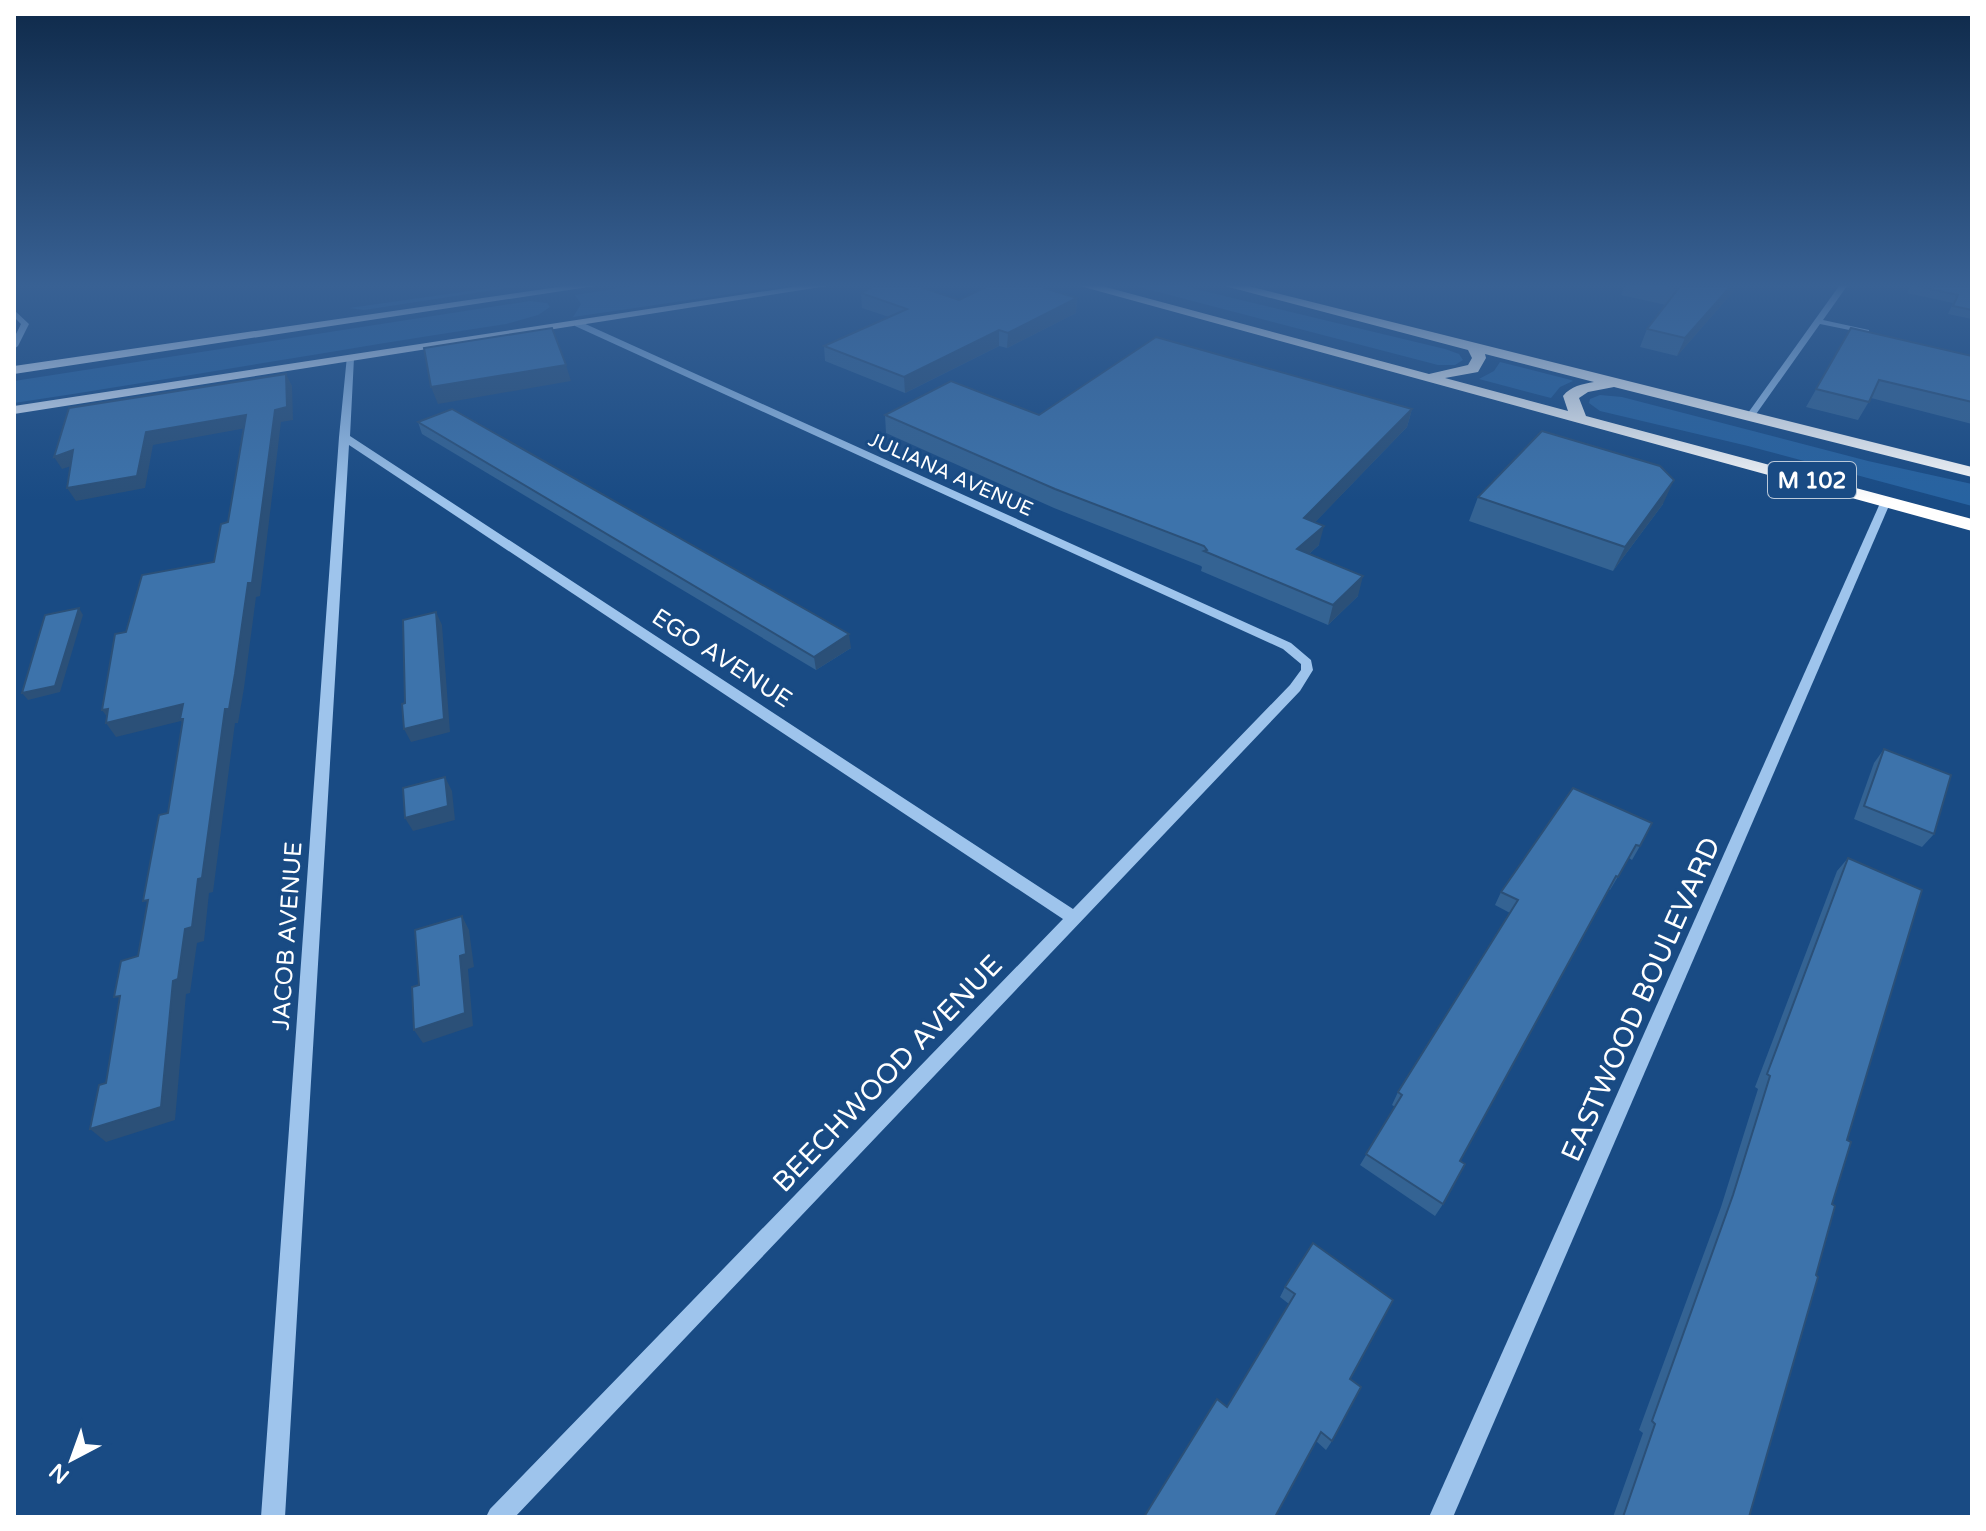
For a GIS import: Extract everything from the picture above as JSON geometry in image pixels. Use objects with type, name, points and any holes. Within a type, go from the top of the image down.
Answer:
[{"type":"highway","name":"M 102","points":[[1355,357],[1972,525]]},
{"type":"highway","points":[[1421,375],[1446,375],[1473,369],[1479,357]]},
{"type":"highway","name":"M 102","points":[[1520,357],[1972,472]]},
{"type":"highway","points":[[1578,417],[1570,401],[1575,391],[1622,383]]},
{"type":"main road","points":[[14,370],[100,357]]},
{"type":"main road","points":[[14,410],[354,357]]},
{"type":"street","name":"JULIANA AVENUE","points":[[652,357],[1287,646],[1307,663]]},
{"type":"street","points":[[1751,415],[1793,357]]},
{"type":"street","name":"JACOB AVENUE","points":[[273,1517],[350,358]]},
{"type":"street","name":"EGO AVENUE","points":[[344,437],[1075,918]]},
{"type":"street","name":"EASTWOOD BOULEVARD","points":[[1441,1517],[1886,501]]},
{"type":"street","name":"BEECHWOOD AVENUE","points":[[498,1517],[1295,688],[1307,670],[1307,663]]},
{"type":"shaded area","points":[[166,357],[298,357],[14,403],[14,381]]},
{"type":"shaded area","points":[[1409,357],[1461,357],[1463,360],[1455,365],[1438,365]]},
{"type":"shaded area","points":[[1500,362],[1573,381],[1560,387],[1551,398],[1479,379],[1494,371]]},
{"type":"shaded area","points":[[1600,395],[1622,397],[1868,461],[1972,484],[1972,506],[1748,446],[1600,411],[1589,403],[1590,399]]},
{"type":"building","points":[[426,357],[563,357],[566,365],[431,387]]},
{"type":"building","points":[[854,357],[944,357],[904,377]]},
{"type":"building","points":[[1125,357],[1229,357],[1412,409],[1304,518],[1324,526],[1297,549],[1363,576],[1333,605],[1204,551],[1207,550],[1204,546],[1055,489],[885,415],[951,381],[1039,415]]},
{"type":"building","points":[[1834,357],[1972,357],[1972,402],[1879,380],[1869,402],[1816,389]]},
{"type":"building","points":[[286,374],[287,407],[275,410],[252,583],[248,583],[229,709],[225,709],[202,878],[198,879],[192,927],[185,929],[178,979],[173,981],[161,1107],[90,1129],[99,1085],[106,1083],[120,996],[114,997],[121,961],[138,956],[148,900],[143,901],[159,815],[168,813],[183,719],[180,719],[183,704],[106,723],[108,709],[102,710],[115,634],[126,632],[142,575],[214,562],[221,524],[228,522],[246,415],[146,432],[137,476],[67,488],[73,450],[54,457],[69,408]]},
{"type":"building","points":[[452,409],[849,634],[814,657],[418,422]]},
{"type":"building","points":[[1542,431],[1660,466],[1674,480],[1625,547],[1478,497]]},
{"type":"building","points":[[79,608],[55,686],[22,693],[45,615]]},
{"type":"building","points":[[436,612],[444,719],[404,729],[403,620]]},
{"type":"building","points":[[1884,749],[1951,775],[1934,834],[1864,806]]},
{"type":"building","points":[[445,777],[448,806],[405,818],[403,788]]},
{"type":"building","points":[[1573,788],[1652,823],[1640,846],[1636,845],[1616,876],[1460,1161],[1465,1164],[1443,1204],[1366,1154],[1402,1095],[1398,1092],[1518,900],[1501,892]]},
{"type":"building","points":[[1848,858],[1922,890],[1847,1140],[1851,1142],[1832,1204],[1835,1206],[1816,1275],[1818,1277],[1749,1517],[1623,1517],[1655,1424],[1652,1421],[1733,1195],[1770,1076],[1767,1074]]},
{"type":"building","points":[[462,916],[466,954],[460,956],[465,1013],[414,1030],[412,987],[419,985],[415,930]]},
{"type":"building","points":[[1313,1243],[1393,1300],[1350,1379],[1361,1387],[1332,1441],[1321,1432],[1275,1517],[1144,1517],[1217,1399],[1227,1407],[1295,1294],[1285,1287]]}]
